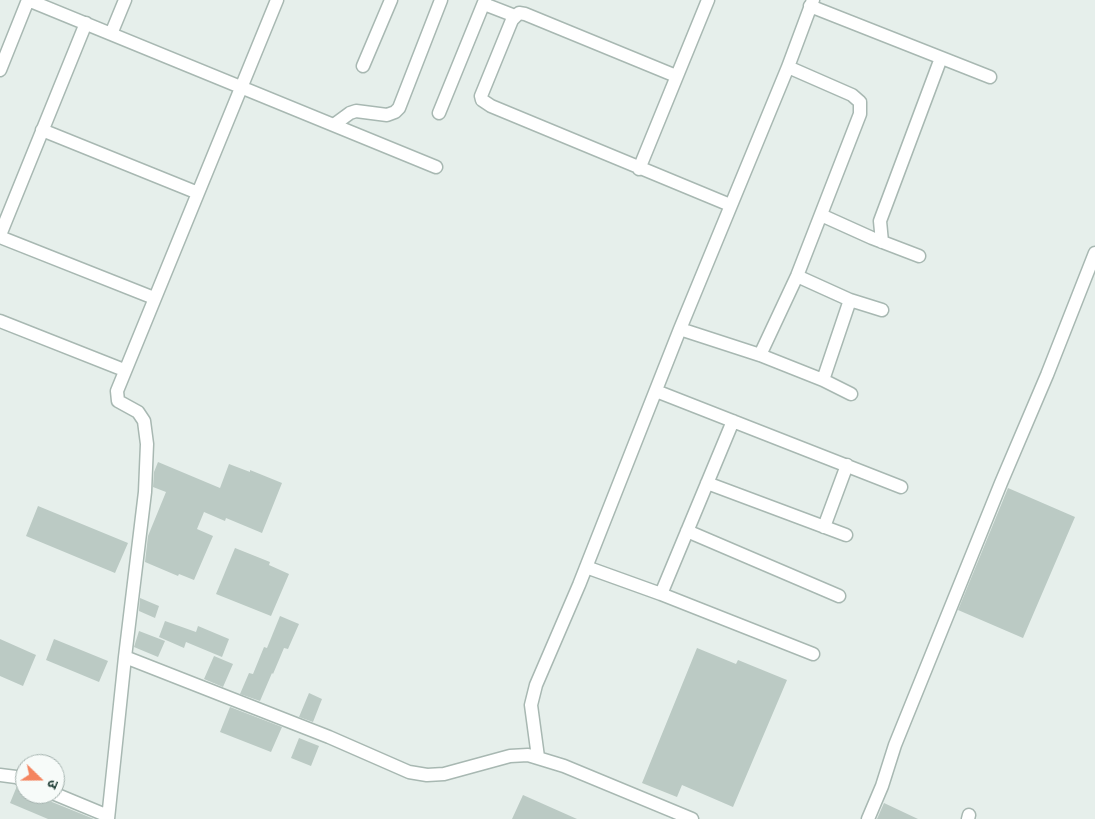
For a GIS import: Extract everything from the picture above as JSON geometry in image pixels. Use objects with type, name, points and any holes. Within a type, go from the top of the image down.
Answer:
[{"type":"street","points":[[0,70],[28,0],[45,3],[111,34],[436,166]]},
{"type":"street","points":[[111,34],[125,0]]},
{"type":"street","points":[[65,799],[108,818],[144,500],[147,444],[146,427],[141,416],[121,404],[117,398],[117,390],[277,0]]},
{"type":"street","points":[[363,66],[391,0]]},
{"type":"street","points":[[335,124],[356,111],[388,115],[399,108],[442,0]]},
{"type":"street","points":[[639,168],[708,0]]},
{"type":"street","points":[[439,113],[485,2],[515,16]]},
{"type":"street","points":[[538,757],[531,705],[536,685],[586,567],[730,205],[788,67],[812,3],[990,77]]},
{"type":"street","points":[[676,76],[519,13],[515,16],[482,92],[482,100],[491,106],[730,205]]},
{"type":"street","points":[[86,23],[2,220],[0,236],[154,298]]},
{"type":"street","points":[[882,242],[880,221],[941,58]]},
{"type":"street","points":[[760,355],[796,276],[860,114],[860,102],[852,95],[788,67]]},
{"type":"street","points":[[42,130],[198,193]]},
{"type":"street","points":[[821,215],[919,256]]},
{"type":"street","points":[[868,819],[882,786],[902,727],[1047,375],[1095,253]]},
{"type":"street","points":[[796,276],[850,300],[882,310]]},
{"type":"street","points":[[823,380],[850,300]]},
{"type":"street","points":[[0,321],[124,370]]},
{"type":"street","points":[[680,329],[760,355],[823,380],[851,394]]},
{"type":"street","points":[[656,391],[901,487]]},
{"type":"street","points":[[661,594],[733,421]]},
{"type":"street","points":[[824,527],[847,465]]},
{"type":"street","points":[[707,483],[846,535]]},
{"type":"street","points":[[687,531],[839,596]]},
{"type":"street","points":[[586,567],[661,594],[813,654]]},
{"type":"street","points":[[125,657],[329,737],[409,772],[427,775],[444,774],[510,756],[528,755],[564,766],[692,819]]},
{"type":"street","points":[[0,775],[15,777]]},
{"type":"building","points":[[158,462],[220,488],[229,464],[282,483],[262,533],[226,518],[225,521],[204,512],[197,529],[213,536],[194,580],[179,574],[178,576],[145,562],[148,536],[166,492],[153,487],[154,472]]},
{"type":"building","points":[[1008,488],[1075,517],[1023,638],[958,610]]},
{"type":"building","points":[[38,506],[128,543],[115,573],[26,536]]},
{"type":"building","points":[[235,548],[270,562],[269,565],[289,574],[271,616],[216,594]]},
{"type":"building","points":[[140,598],[159,606],[155,618],[139,611]]},
{"type":"building","points":[[280,616],[299,624],[288,649],[284,648],[260,701],[240,694],[249,673],[253,674],[264,647],[267,648]]},
{"type":"building","points":[[165,621],[196,632],[198,626],[229,639],[222,657],[186,642],[184,648],[159,637]]},
{"type":"building","points":[[139,631],[165,641],[158,657],[134,647]]},
{"type":"building","points":[[0,639],[36,655],[23,686],[0,676]]},
{"type":"building","points":[[54,639],[108,661],[99,682],[46,660]]},
{"type":"building","points":[[697,648],[736,664],[738,660],[787,680],[733,807],[682,785],[677,797],[642,783]]},
{"type":"building","points":[[214,656],[233,664],[223,687],[204,679]]},
{"type":"building","points":[[309,693],[322,699],[313,722],[299,717]]},
{"type":"building","points":[[230,707],[282,727],[271,752],[220,732]]},
{"type":"building","points":[[299,738],[319,746],[311,766],[291,758]]},
{"type":"building","points":[[15,791],[15,804],[57,804],[94,819],[48,819],[10,803]]},
{"type":"building","points":[[523,795],[577,819],[512,819]]},
{"type":"building","points":[[884,803],[918,819],[877,819]]}]
